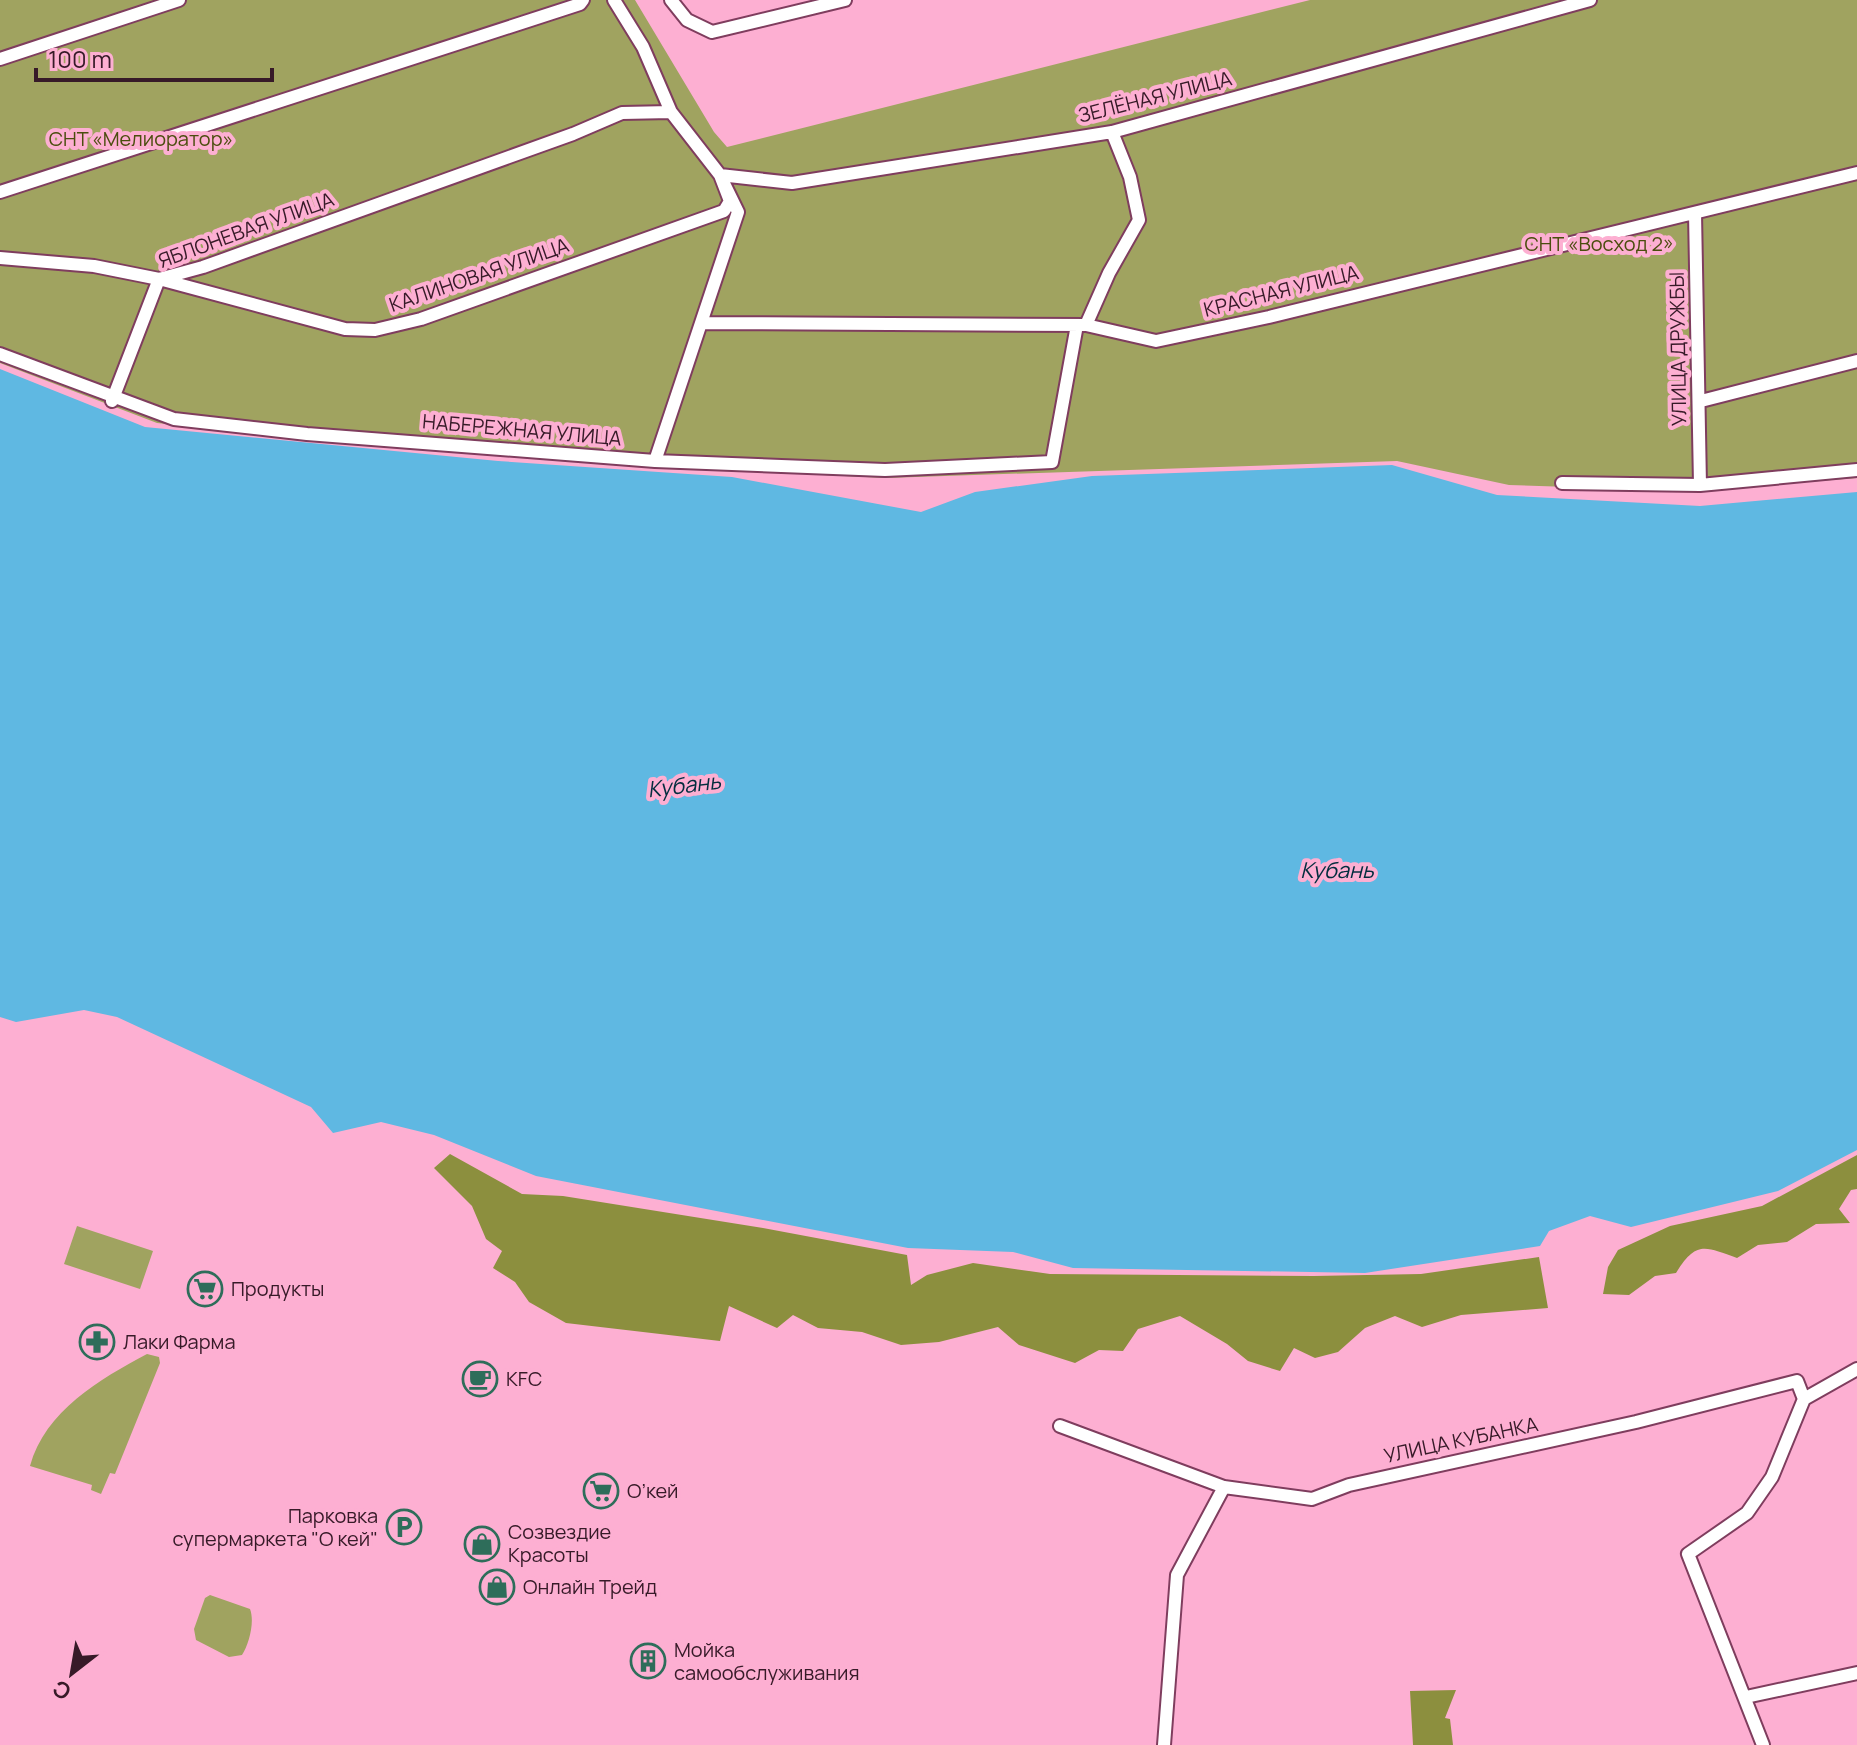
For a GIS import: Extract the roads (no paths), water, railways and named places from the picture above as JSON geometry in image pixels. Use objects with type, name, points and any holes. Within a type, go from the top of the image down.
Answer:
[{"type":"street","points":[[0,59],[179,0]]},
{"type":"street","points":[[0,192],[580,4],[583,0]]},
{"type":"street","points":[[614,0],[643,47],[671,112],[720,175],[738,212],[655,461]]},
{"type":"street","points":[[671,0],[687,20],[712,32],[845,0]]},
{"type":"street","name":"ЗЕЛЁНАЯ УЛИЦА","points":[[720,175],[792,183],[1112,132],[1590,0]]},
{"type":"street","name":"ЯБЛОНЕВАЯ УЛИЦА","points":[[112,400],[159,279],[216,262],[469,168],[573,134],[622,113],[671,112]]},
{"type":"street","points":[[1081,325],[1139,220],[1130,177],[1112,132]]},
{"type":"street","name":"КРАСНАЯ УЛИЦА","points":[[703,323],[1081,325],[1156,341],[1269,317],[1400,282],[1857,173]]},
{"type":"street","name":"КАЛИНОВАЯ УЛИЦА","points":[[159,279],[345,329],[375,330],[421,319],[724,211],[730,201],[720,175]]},
{"type":"street","name":"УЛИЦА ДРУЖБЫ","points":[[1695,213],[1701,401],[1700,485]]},
{"type":"street","points":[[0,258],[94,266],[159,279]]},
{"type":"street","name":"НАБЕРЕЖНАЯ УЛИЦА","points":[[0,354],[112,400],[189,421],[307,434],[655,461],[885,470],[1052,462],[1081,325]]},
{"type":"street","points":[[1701,401],[1857,361]]},
{"type":"street","points":[[1562,483],[1700,485],[1857,470]]},
{"type":"street","points":[[1763,1745],[1688,1554],[1747,1513],[1772,1477],[1804,1399],[1857,1369]]},
{"type":"street","name":"УЛИЦА КУБАНКА","points":[[1060,1426],[1224,1487],[1312,1499],[1349,1485],[1636,1422],[1797,1381],[1804,1399]]},
{"type":"street","points":[[1164,1745],[1177,1575],[1224,1487]]},
{"type":"street","points":[[1746,1697],[1857,1673]]},
{"type":"water","name":"Кубань","points":[[0,369],[145,427],[498,461],[732,477],[921,512],[975,492],[1092,476],[1392,465],[1497,495],[1700,506],[1857,492],[1857,1150],[1778,1191],[1631,1227],[1590,1216],[1549,1231],[1540,1246],[1365,1273],[1073,1268],[1013,1252],[908,1248],[536,1176],[434,1135],[381,1122],[333,1133],[311,1107],[117,1017],[84,1010],[16,1022],[0,1017]]},
{"type":"place","name":"Продукты","points":[[205,1289]]},
{"type":"place","name":"Лаки Фарма","points":[[97,1342]]},
{"type":"place","name":"KFC","points":[[480,1379]]},
{"type":"place","name":"О’кей","points":[[601,1491]]},
{"type":"place","name":"Парковка супермаркета \"О кей\"","points":[[404,1527]]},
{"type":"place","name":"Созвездие Красоты","points":[[482,1544]]},
{"type":"place","name":"Онлайн Трейд","points":[[497,1587]]},
{"type":"place","name":"Мойка самообслуживания","points":[[648,1661]]},
{"type":"park label","name":"СНТ «Мелиоратор»","points":[[141,139]]},
{"type":"park label","name":"СНТ «Восход 2»","points":[[1599,244]]}]
